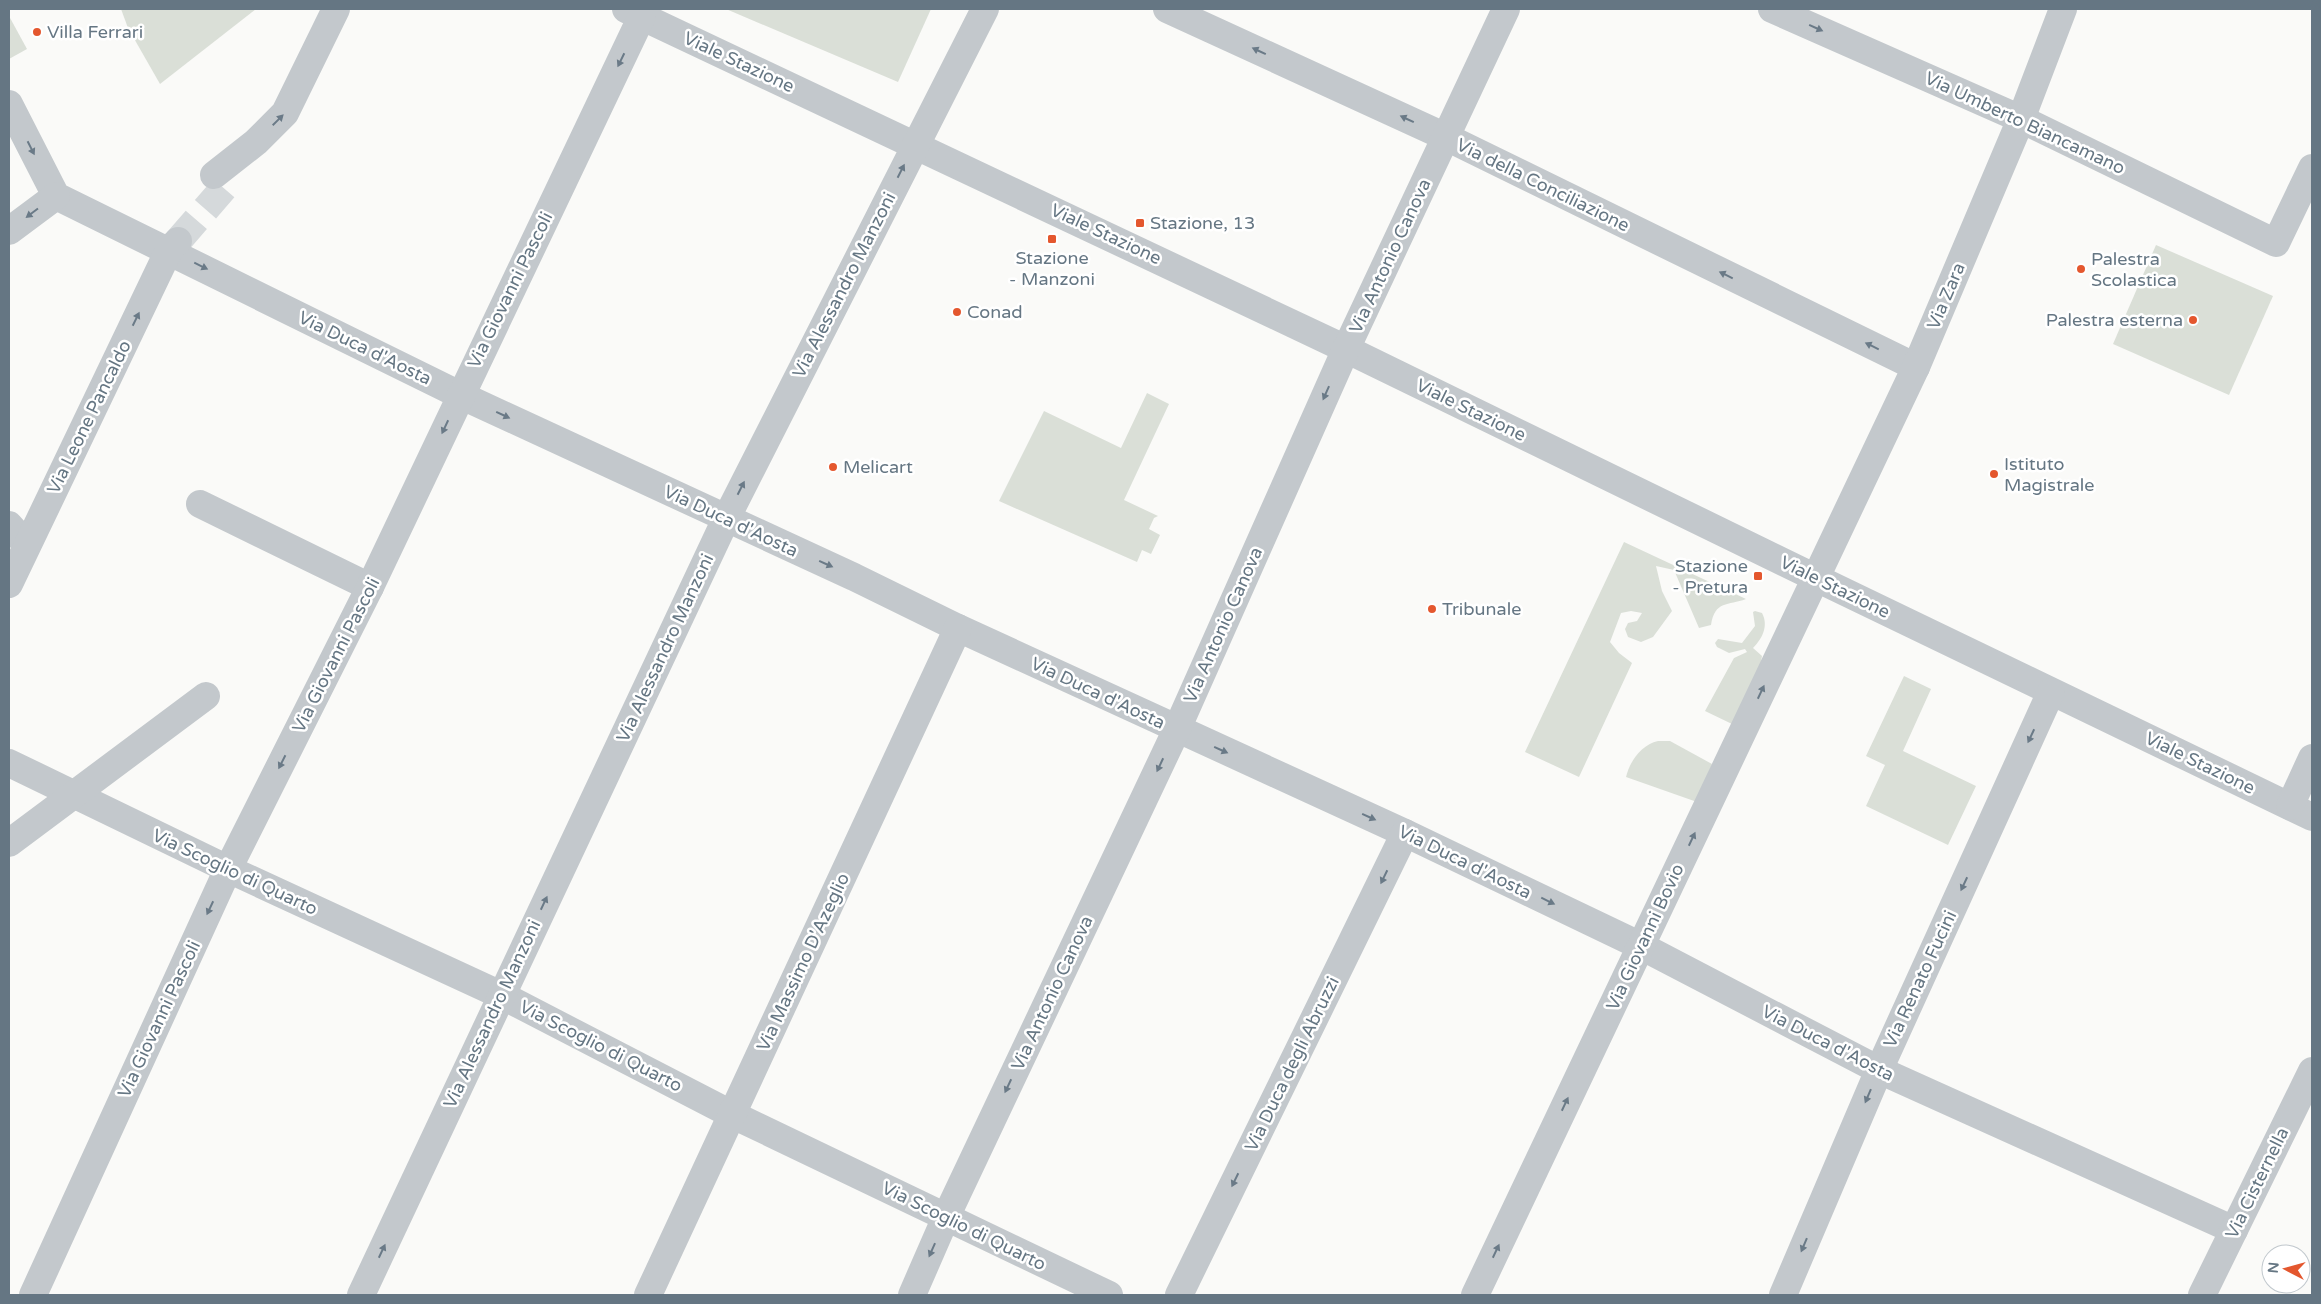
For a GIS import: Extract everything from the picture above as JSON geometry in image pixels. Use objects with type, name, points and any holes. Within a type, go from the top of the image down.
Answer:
[{"type":"street","points":[[222,178],[285,113],[336,9]]},
{"type":"street","name":"Via Alessandro Manzoni","points":[[361,1295],[726,519],[985,9]]},
{"type":"street","name":"Via della Conciliazione","points":[[1168,9],[1446,138],[1916,368]]},
{"type":"street","name":"Via Antonio Canova","points":[[912,1295],[946,1217],[1177,729],[1346,349],[1506,9]]},
{"type":"street","name":"Via Umberto Biancamano","points":[[1772,9],[2022,119],[2276,243],[2312,168]]},
{"type":"street","name":"Via Zara","points":[[1816,578],[1916,368],[2022,119],[2063,9]]},
{"type":"street","name":"Viale Stazione","points":[[634,12],[1346,349],[2301,812]]},
{"type":"street","name":"Via Giovanni Pascoli","points":[[33,1295],[228,869],[370,587],[460,395],[634,12]]},
{"type":"street","points":[[9,104],[56,196],[9,231]]},
{"type":"street","name":"Via Duca d'Aosta","points":[[56,196],[167,243],[460,395],[854,577],[958,628],[1405,833],[1641,946],[1879,1070],[2234,1230]]},
{"type":"street","name":"Via Leone Pancaldo","points":[[9,584],[167,243]]},
{"type":"street","points":[[200,504],[370,587]]},
{"type":"street","points":[[9,525],[27,545]]},
{"type":"street","name":"Via Giovanni Bovio","points":[[1475,1295],[1816,578]]},
{"type":"street","name":"Via Massimo D'Azeglio","points":[[648,1295],[958,628]]},
{"type":"street","name":"Via Renato Fucini","points":[[1783,1295],[1879,1070],[2051,692]]},
{"type":"street","points":[[9,843],[206,696]]},
{"type":"street","points":[[2301,812],[2312,758]]},
{"type":"street","name":"Via Scoglio di Quarto","points":[[9,763],[228,869],[501,995],[732,1115],[1109,1295]]},
{"type":"street","name":"Via Duca degli Abruzzi","points":[[1179,1295],[1405,833]]},
{"type":"street","name":"Via Cisternella","points":[[2202,1295],[2312,1071]]},
{"type":"shaded area","points":[[121,9],[256,9],[160,84],[128,28]]},
{"type":"shaded area","points":[[726,9],[931,9],[898,82]]},
{"type":"shaded area","points":[[9,16],[27,49],[9,59]]},
{"type":"shaded area","name":"Palestra esterna","points":[[2156,245],[2273,296],[2229,395],[2113,344]]},
{"type":"shaded area","points":[[1147,393],[1169,404],[1124,500],[1158,516],[1154,518],[1149,529],[1160,535],[1151,554],[1142,550],[1137,562],[999,501],[1044,411],[1121,448]]},
{"type":"shaded area","points":[[1624,542],[1746,599],[1723,605],[1716,611],[1711,625],[1699,628],[1674,570],[1656,566],[1662,591],[1672,611],[1653,637],[1641,642],[1628,637],[1625,629],[1628,623],[1637,621],[1642,613],[1631,611],[1621,613],[1610,642],[1619,653],[1632,663],[1579,777],[1525,752]]},
{"type":"shaded area","points":[[1753,612],[1762,613],[1765,623],[1764,632],[1753,648],[1762,656],[1760,667],[1732,724],[1705,711],[1734,658],[1747,652],[1745,649],[1729,653],[1717,647],[1715,643],[1718,639],[1742,643],[1755,626]]},
{"type":"shaded area","points":[[1904,676],[1931,689],[1903,751],[1976,786],[1948,845],[1866,806],[1885,765],[1866,756]]},
{"type":"shaded area","points":[[1658,741],[1670,741],[1712,764],[1697,802],[1626,777],[1630,765],[1637,754],[1646,746]]},
{"type":"tunnel","points":[[178,241],[229,182]]},
{"type":"place","name":"Villa Ferrari","points":[[37,32]]},
{"type":"place","name":"Stazione, 13","points":[[1140,223]]},
{"type":"place","name":"Stazione - Manzoni","points":[[1052,239]]},
{"type":"place","name":"Palestra Scolastica","points":[[2081,269]]},
{"type":"place","name":"Conad","points":[[957,312]]},
{"type":"place","name":"Palestra esterna","points":[[2193,320]]},
{"type":"place","name":"Melicart","points":[[833,467]]},
{"type":"place","name":"Istituto Magistrale","points":[[1994,474]]},
{"type":"place","name":"Stazione - Pretura","points":[[1758,576]]},
{"type":"place","name":"Tribunale","points":[[1432,609]]}]
